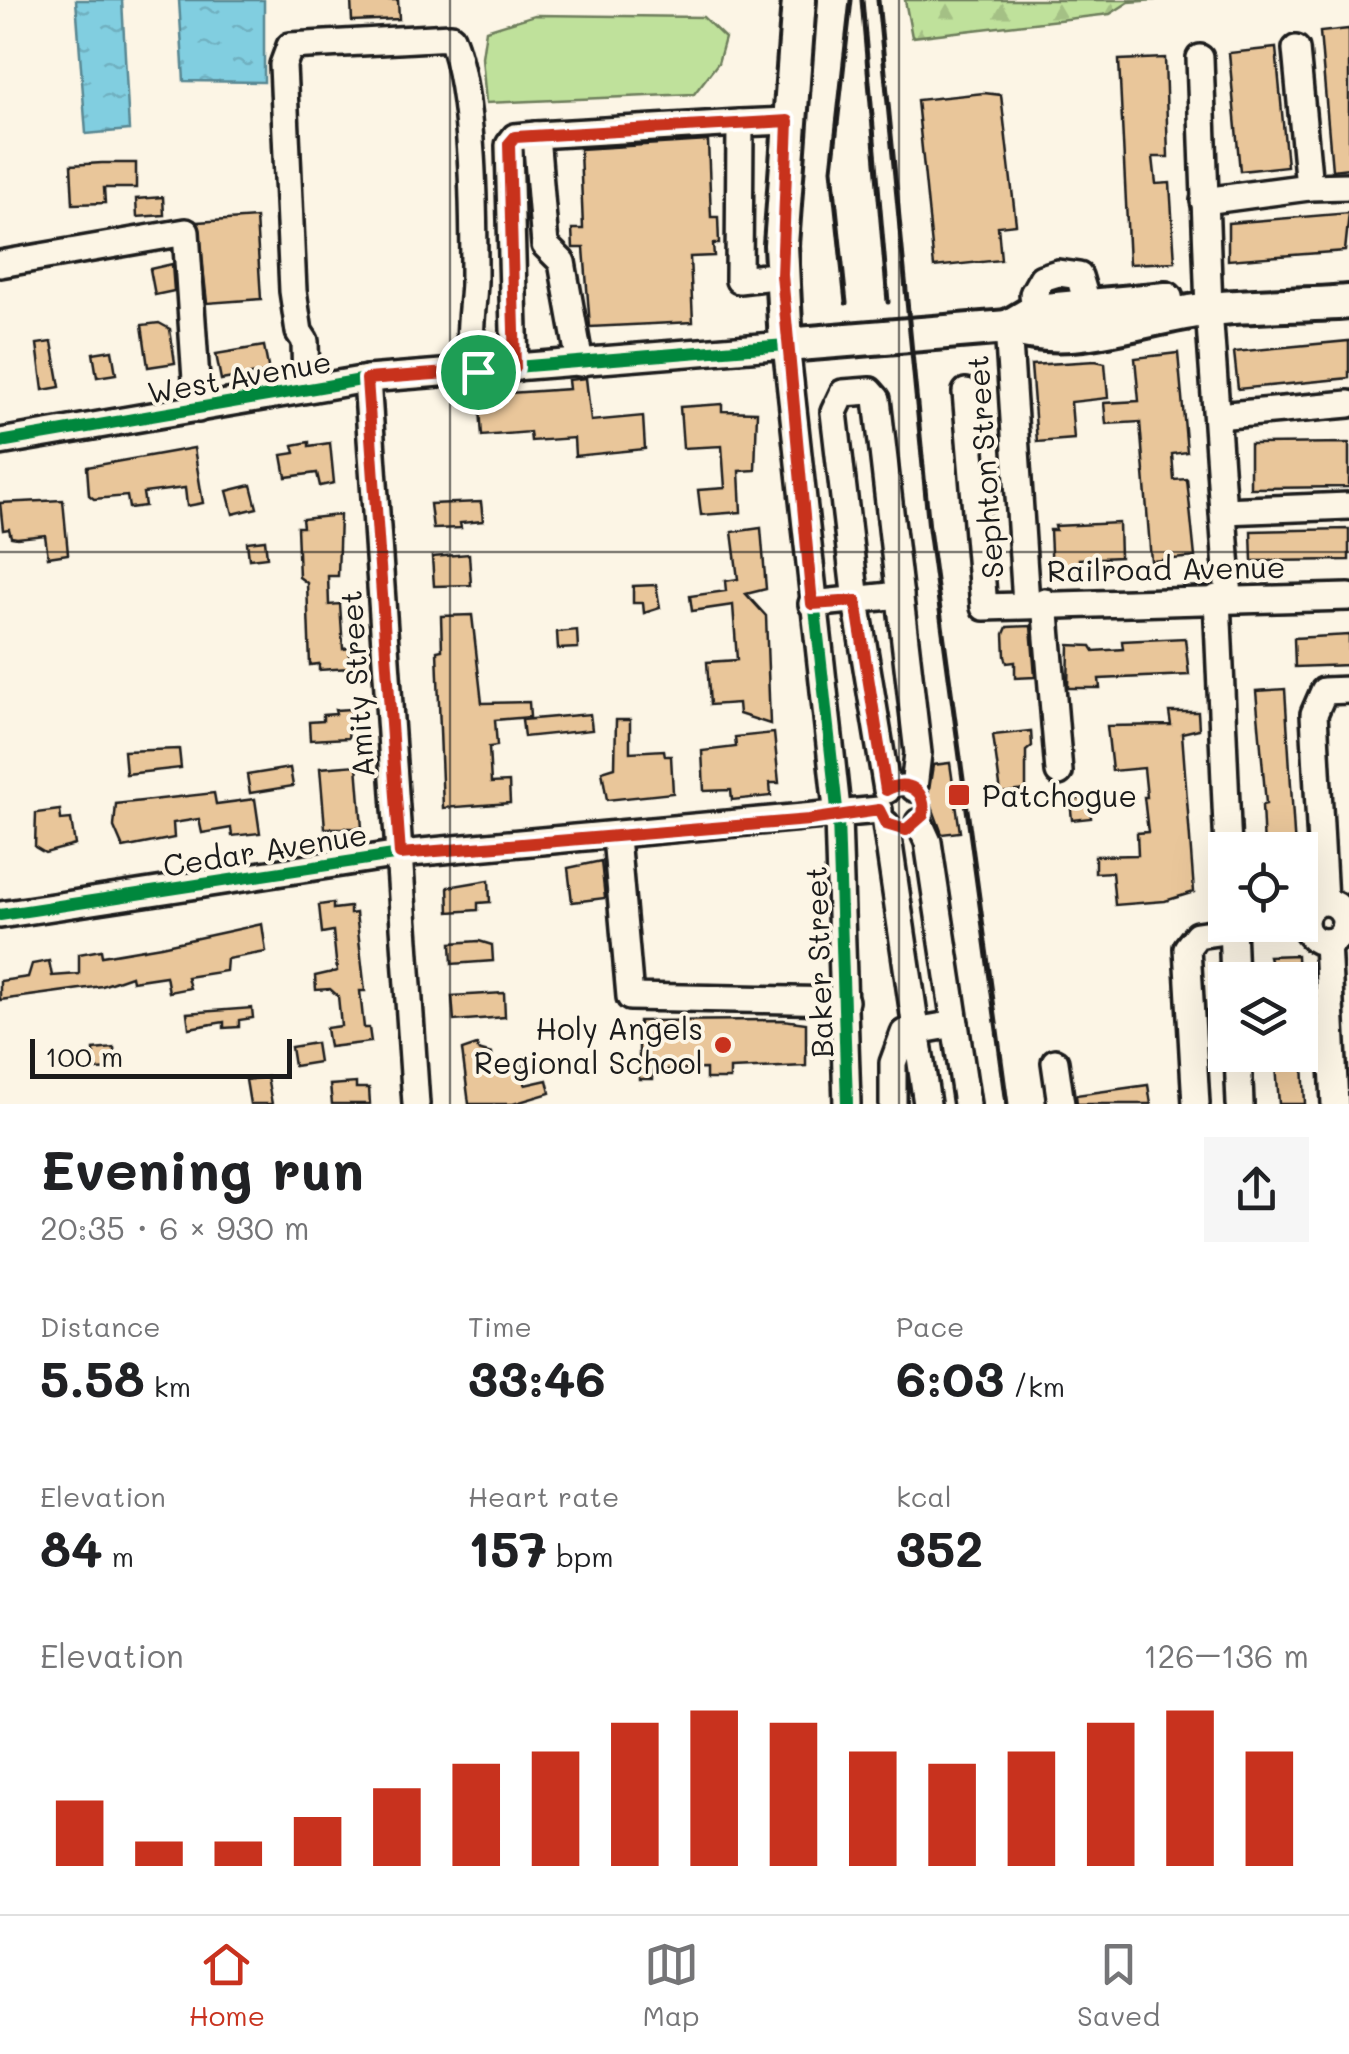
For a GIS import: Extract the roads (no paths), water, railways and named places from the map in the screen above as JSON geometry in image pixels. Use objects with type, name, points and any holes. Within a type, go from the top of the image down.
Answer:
[{"type":"main road","points":[[786,346],[782,275],[788,121],[799,0]]},
{"type":"main road","name":"West Avenue","points":[[786,346],[1172,298],[1209,309]]},
{"type":"main road","name":"West Avenue","points":[[1021,319],[1038,337],[1102,330],[1209,309],[1349,302]]},
{"type":"street","points":[[300,390],[304,341],[299,332],[283,65],[290,46],[451,37],[464,70],[474,282],[468,348],[478,372]]},
{"type":"street","points":[[1296,49],[1309,187]]},
{"type":"street","points":[[1200,58],[1209,309],[1224,512],[1228,832]]},
{"type":"street","points":[[515,368],[509,144],[515,137],[788,121]]},
{"type":"street","points":[[740,124],[738,280],[782,275]]},
{"type":"street","points":[[536,135],[545,244],[562,262],[580,363]]},
{"type":"street","points":[[1204,201],[1309,187],[1349,186]]},
{"type":"street","points":[[0,264],[186,232],[198,409]]},
{"type":"street","points":[[512,246],[545,244]]},
{"type":"street","name":"Sephton Street","points":[[1021,319],[1016,460],[1059,772]]},
{"type":"street","name":"West Avenue","points":[[0,442],[367,379],[786,346]]},
{"type":"street","name":"Baker Street","points":[[786,346],[838,818],[847,1104]]},
{"type":"street","name":"Amity Street","points":[[367,379],[416,1104]]},
{"type":"street","points":[[914,788],[918,753],[877,400],[870,391],[843,394],[834,412],[856,601],[926,1104]]},
{"type":"street","points":[[966,392],[970,463],[1016,460]]},
{"type":"street","points":[[1216,416],[1349,404]]},
{"type":"street","name":"Railroad Avenue","points":[[970,463],[984,607],[1349,596]]},
{"type":"street","points":[[1224,512],[1349,506]]},
{"type":"street","points":[[812,604],[900,594]]},
{"type":"street","points":[[1324,901],[1314,714],[1324,691],[1349,690]]},
{"type":"street","points":[[884,808],[900,784],[914,788],[923,800],[919,822],[928,842],[967,1104]]},
{"type":"street","points":[[884,808],[899,830],[919,822]]},
{"type":"street","name":"Cedar Avenue","points":[[0,915],[400,854],[838,818],[884,808]]},
{"type":"street","points":[[616,837],[630,997],[845,1002]]},
{"type":"street","points":[[1318,904],[1324,901],[1339,906],[1347,921],[1341,935],[1327,942],[1318,939]]},
{"type":"street","points":[[1196,1104],[1187,948],[1196,935],[1208,932]]},
{"type":"street","points":[[1327,942],[1335,1104]]},
{"type":"street","points":[[893,1104],[898,1044],[904,1033],[955,1024]]},
{"type":"street","points":[[1056,1062],[1061,1104]]},
{"type":"street","points":[[1239,1072],[1240,1104]]},
{"type":"water","points":[[76,0],[122,0],[129,130],[86,134]]},
{"type":"water","points":[[179,0],[264,0],[264,82],[184,81]]},
{"type":"railway","points":[[846,303],[832,169],[851,0]]},
{"type":"railway","points":[[862,0],[888,302]]},
{"type":"railway","points":[[878,0],[929,529],[1007,1104]]},
{"type":"place","name":"Patchogue","points":[[959,795]]},
{"type":"place","name":"Holy Angels Regional School","points":[[723,1045]]}]
